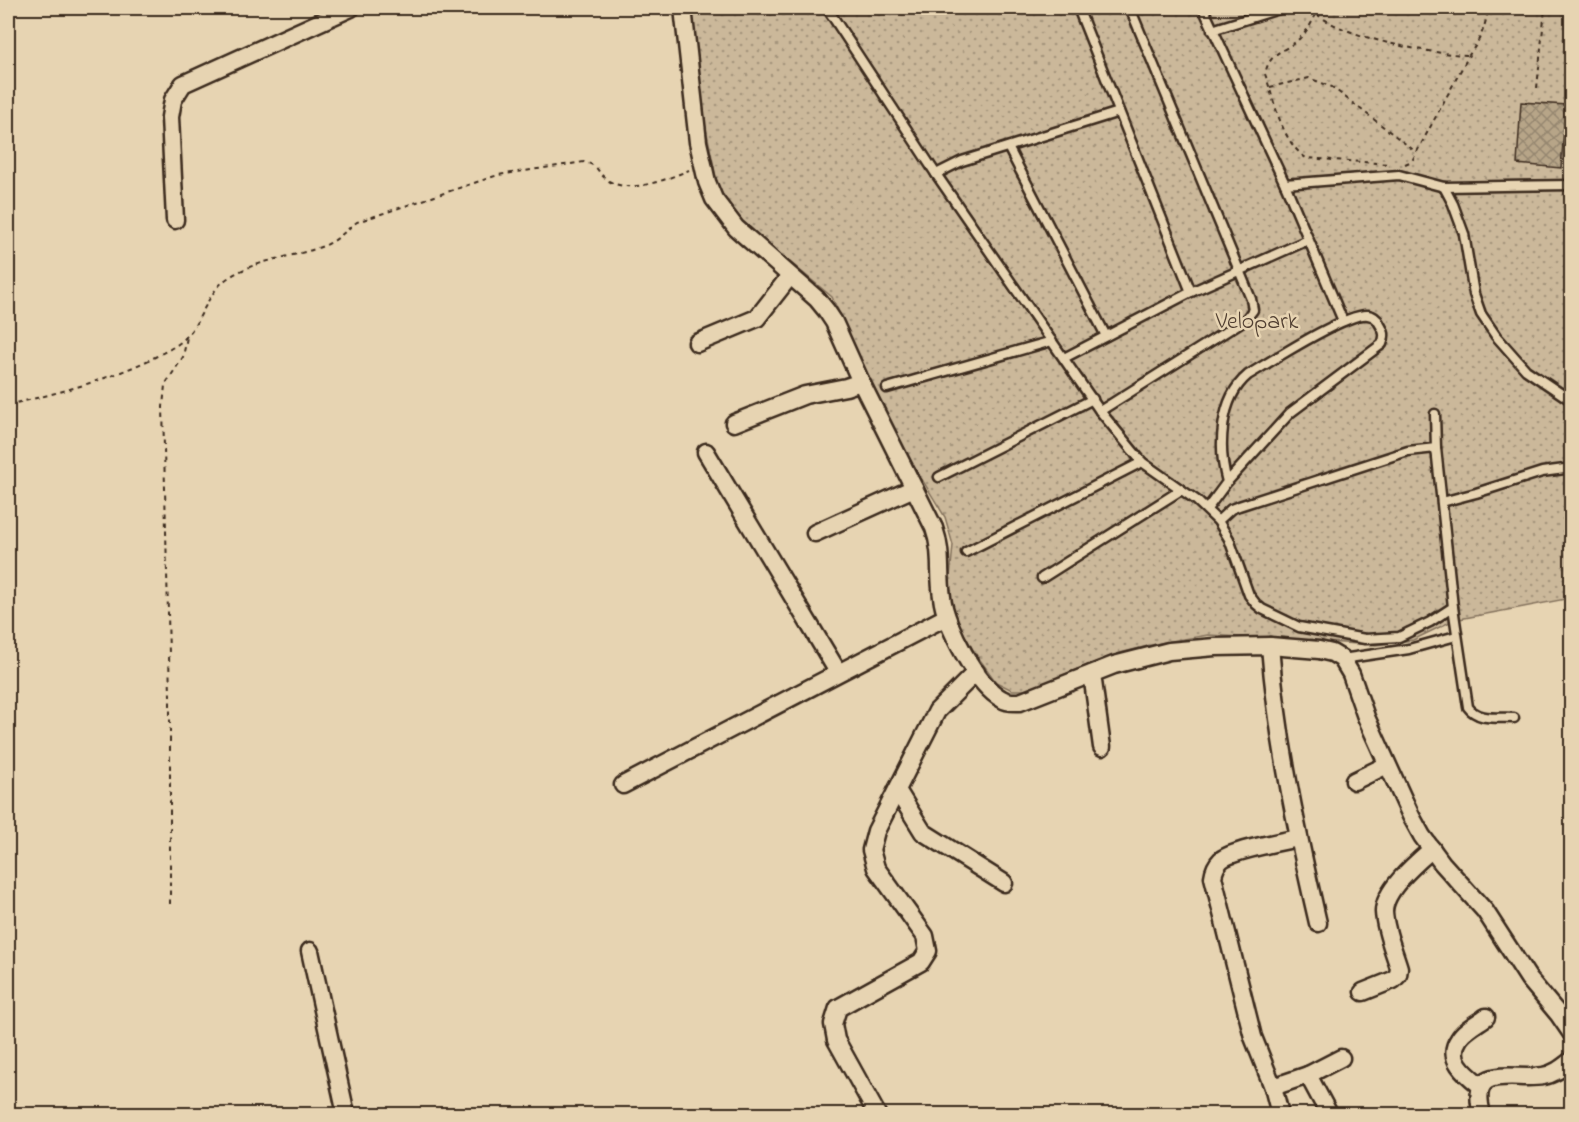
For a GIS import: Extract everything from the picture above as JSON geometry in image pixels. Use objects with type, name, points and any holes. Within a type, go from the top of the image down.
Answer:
[{"type":"street","points":[[175,220],[170,117],[173,100],[183,84],[351,8]]},
{"type":"street","points":[[683,8],[698,142],[707,183],[714,199],[725,216],[747,239],[817,299],[834,322],[939,543],[942,598],[946,617],[960,648],[994,693],[1009,702],[1020,702],[1114,665],[1169,651],[1270,646],[1332,653],[1342,659],[1351,674],[1359,702],[1411,816],[1432,849],[1485,911],[1529,979],[1572,1034]]},
{"type":"street","points":[[697,343],[756,318],[790,276]]},
{"type":"street","points":[[734,423],[805,395],[861,382]]},
{"type":"street","points":[[706,452],[838,672]]},
{"type":"street","points":[[815,533],[914,488]]},
{"type":"street","points":[[623,785],[946,617]]},
{"type":"street","points":[[1270,646],[1277,709],[1298,838],[1318,923]]},
{"type":"street","points":[[877,1114],[836,1040],[833,1024],[838,1008],[921,962],[928,951],[925,936],[876,868],[871,850],[876,831],[937,711],[976,672]]},
{"type":"street","points":[[1092,674],[1102,747]]},
{"type":"street","points":[[1354,781],[1387,765]]},
{"type":"street","points":[[897,790],[923,832],[1004,883]]},
{"type":"street","points":[[1280,1114],[1253,1036],[1213,877],[1215,868],[1232,854],[1298,838]]},
{"type":"street","points":[[1363,992],[1393,980],[1398,975],[1399,968],[1385,919],[1386,900],[1401,879],[1432,849]]},
{"type":"street","points":[[310,951],[346,1114]]},
{"type":"street","points":[[1481,1086],[1462,1072],[1455,1050],[1458,1039],[1486,1017]]},
{"type":"street","points":[[1272,1088],[1308,1075],[1341,1058]]},
{"type":"street","points":[[1482,1114],[1479,1096],[1481,1086],[1485,1081],[1495,1078],[1542,1076],[1553,1073],[1572,1060]]},
{"type":"street","points":[[1308,1075],[1329,1114]]},
{"type":"lane","points":[[827,8],[936,174],[1100,411],[1142,462],[1207,509],[1218,521],[1229,539],[1249,595],[1256,604],[1299,627],[1365,639],[1399,637],[1430,622],[1453,607]]},
{"type":"lane","points":[[1078,8],[1191,292]]},
{"type":"lane","points":[[1100,411],[1250,315],[1253,310],[1253,304],[1130,8]]},
{"type":"lane","points":[[1203,8],[1285,184],[1343,321]]},
{"type":"lane","points":[[1212,30],[1282,8]]},
{"type":"lane","points":[[936,174],[962,161],[1119,112]]},
{"type":"lane","points":[[1008,147],[1106,336]]},
{"type":"lane","points":[[1285,184],[1399,175],[1444,187],[1572,185]]},
{"type":"lane","points":[[1444,187],[1464,234],[1474,294],[1481,314],[1496,336],[1526,370],[1572,401]]},
{"type":"lane","points":[[1064,357],[1191,292],[1308,240]]},
{"type":"lane","points":[[1207,509],[1227,483],[1290,413],[1382,344],[1384,332],[1377,318],[1362,315],[1343,321],[1240,381],[1230,398],[1221,446],[1227,483]]},
{"type":"lane","points":[[887,388],[1053,341]]},
{"type":"lane","points":[[939,477],[1093,399]]},
{"type":"lane","points":[[1435,414],[1436,448],[1456,636],[1468,707],[1473,715],[1481,717],[1514,718]]},
{"type":"lane","points":[[1218,521],[1231,509],[1239,506],[1408,451],[1436,448]]},
{"type":"lane","points":[[966,552],[1142,462]]},
{"type":"lane","points":[[1442,502],[1476,494],[1542,472],[1572,468]]},
{"type":"lane","points":[[1042,578],[1181,490]]},
{"type":"lane","points":[[1342,659],[1409,649],[1456,636]]},
{"type":"path","points":[[1310,8],[1316,14],[1355,34],[1445,54],[1469,55]]},
{"type":"path","points":[[1370,8],[1374,12],[1386,12],[1389,8]]},
{"type":"path","points":[[1404,165],[1412,161],[1417,153],[1469,55],[1479,41],[1487,20],[1488,8]]},
{"type":"path","points":[[1538,88],[1545,8]]},
{"type":"path","points":[[1316,14],[1312,24],[1299,40],[1278,52],[1267,65],[1265,74],[1286,132],[1297,151],[1306,158],[1393,164]]},
{"type":"path","points":[[1270,87],[1309,78],[1332,87],[1417,153]]},
{"type":"path","points":[[170,904],[170,696],[163,407],[165,385],[183,357],[187,337],[214,292],[227,278],[277,258],[325,245],[338,239],[357,222],[498,175],[584,162],[593,164],[607,180],[627,185],[645,185],[703,164]]},
{"type":"path","points":[[8,405],[62,392],[135,366],[172,349],[187,337]]},
{"type":"green space","name":"Velopark","points":[[689,8],[1571,8],[1571,598],[1454,620],[1413,640],[1376,645],[1208,635],[1120,653],[1030,690],[1012,690],[996,682],[975,653],[955,618],[949,588],[953,545],[945,517],[904,450],[832,297],[744,224],[726,203],[717,182],[705,124]]},
{"type":"building","points":[[1521,102],[1566,105],[1561,168],[1517,164]]}]
